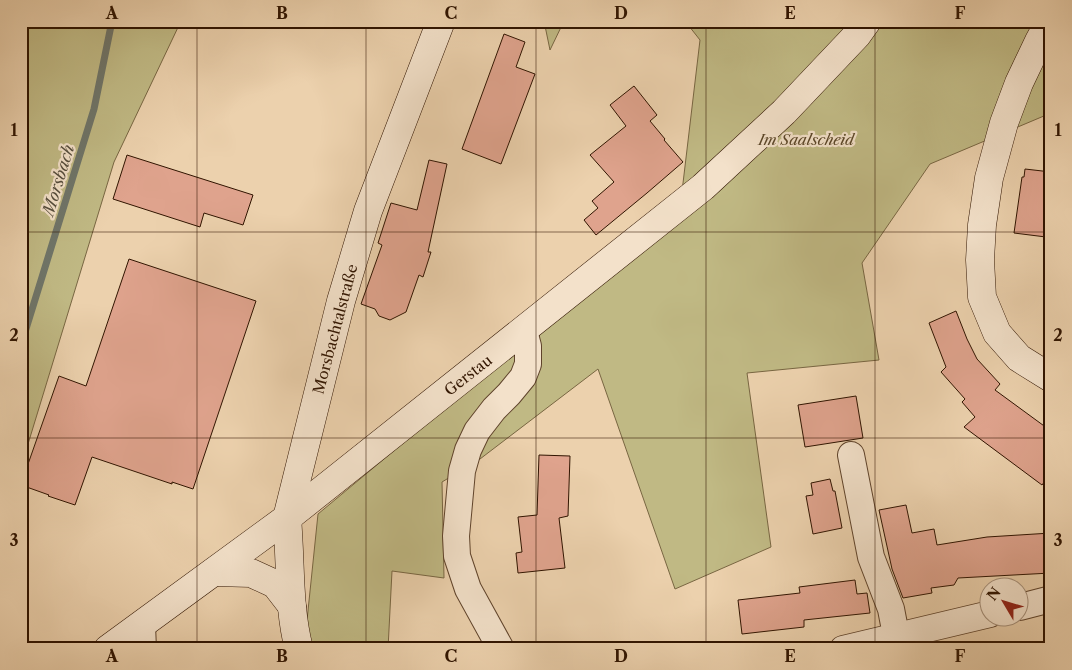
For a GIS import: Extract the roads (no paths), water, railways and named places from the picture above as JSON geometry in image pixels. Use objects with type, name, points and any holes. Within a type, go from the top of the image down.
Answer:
[{"type":"main road","name":"Morsbachtalstraße","points":[[300,649],[292,606],[287,518],[341,301],[368,211],[441,21]]},
{"type":"main road","name":"Gerstau","points":[[108,649],[143,637],[214,572],[287,518],[703,187],[784,112],[868,21]]},
{"type":"main road","points":[[1050,21],[1019,83],[1004,123],[989,178],[982,225],[980,260],[982,297],[997,332],[1019,358],[1051,378]]},
{"type":"main road","points":[[214,572],[251,573],[276,584],[292,606]]},
{"type":"street","points":[[501,649],[468,588],[457,556],[456,536],[462,471],[468,450],[478,431],[494,409],[510,394],[523,377],[528,364],[528,346],[524,331]]},
{"type":"street","points":[[851,455],[871,558],[891,609],[896,636]]},
{"type":"street","points":[[1030,605],[1051,600]]},
{"type":"street","points":[[843,649],[980,616]]},
{"type":"waterway","name":"Morsbach","points":[[21,345],[94,109],[112,21]]},
{"type":"park label","name":"Im Saalscheid","points":[[806,139]]}]
